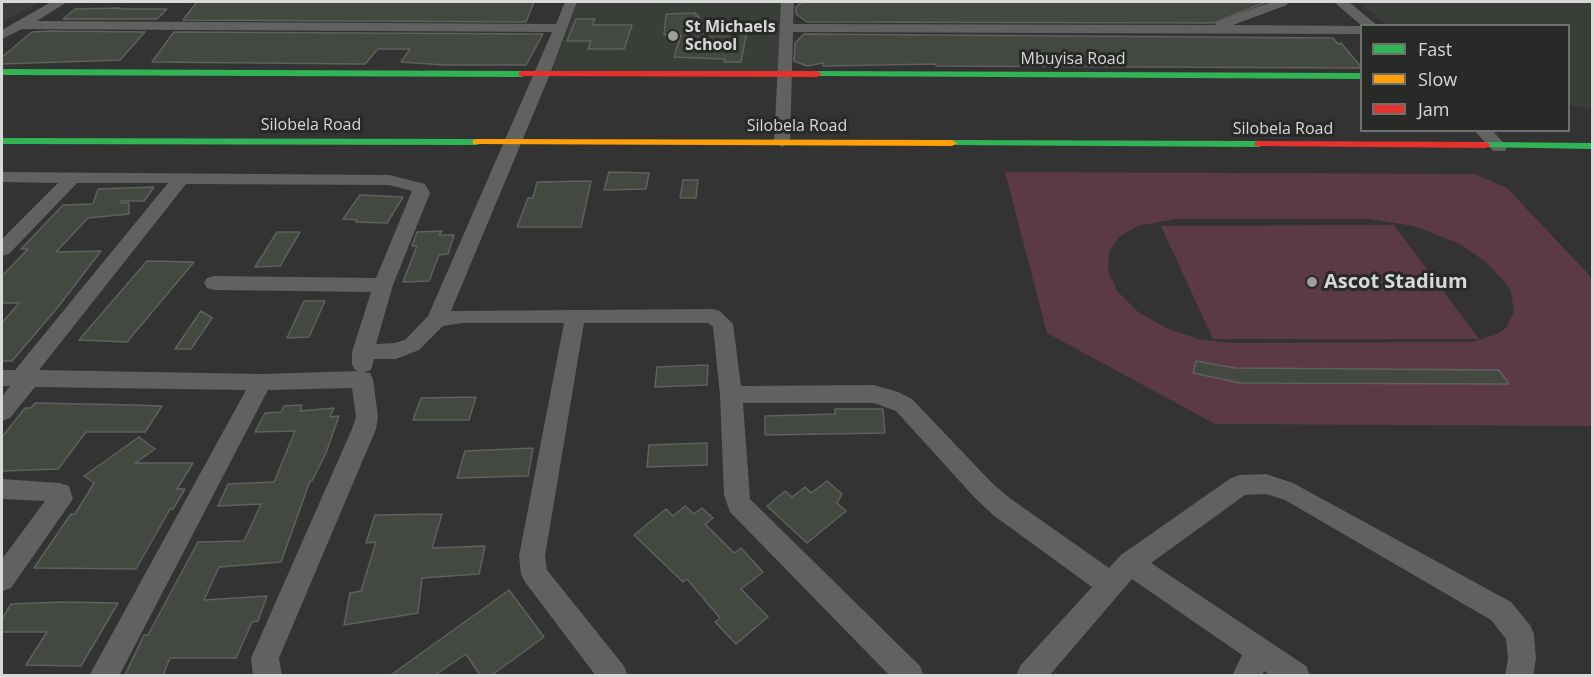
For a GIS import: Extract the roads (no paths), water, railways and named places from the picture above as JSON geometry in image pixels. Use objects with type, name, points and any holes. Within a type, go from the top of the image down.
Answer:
[{"type":"street","points":[[2,36],[17,25],[60,2]]},
{"type":"street","points":[[363,352],[396,351],[412,345],[437,320],[543,74],[571,2]]},
{"type":"street","points":[[782,142],[787,2]]},
{"type":"street","points":[[1214,29],[1282,2]]},
{"type":"street","points":[[1341,2],[1368,24]]},
{"type":"street","points":[[17,25],[561,28]]},
{"type":"street","points":[[785,28],[1360,30]]},
{"type":"street","name":"Mbuyisa Road","points":[[2,72],[1360,76]]},
{"type":"street","points":[[1484,132],[1499,147]]},
{"type":"street","name":"Silobela Road","points":[[2,141],[1593,146]]},
{"type":"street","points":[[2,177],[389,180],[419,188],[421,193],[383,285],[363,352],[362,379],[367,417],[364,429],[265,658],[265,669],[268,675]]},
{"type":"street","points":[[2,250],[72,178]]},
{"type":"street","points":[[2,412],[17,378],[181,179]]},
{"type":"street","points":[[214,283],[383,285]]},
{"type":"street","points":[[437,320],[462,316],[713,316],[723,324],[731,395],[736,495],[739,505],[910,675]]},
{"type":"street","points":[[575,317],[531,556],[534,574],[614,675]]},
{"type":"street","points":[[17,378],[261,382],[362,379]]},
{"type":"street","points":[[103,675],[261,382]]},
{"type":"street","points":[[731,395],[874,394],[890,398],[904,405],[984,491],[1002,507],[1111,585]]},
{"type":"street","points":[[1030,675],[1130,563],[1240,485],[1266,484],[1293,493],[1501,611],[1520,634],[1522,660],[1519,675]]},
{"type":"street","points":[[2,489],[60,493],[61,499],[2,579]]},
{"type":"street","points":[[1130,563],[1252,664],[1296,675]]},
{"type":"place","name":"St Michaels School","points":[[673,36]]},
{"type":"place","name":"Ascot Stadium","points":[[1312,282]]}]
